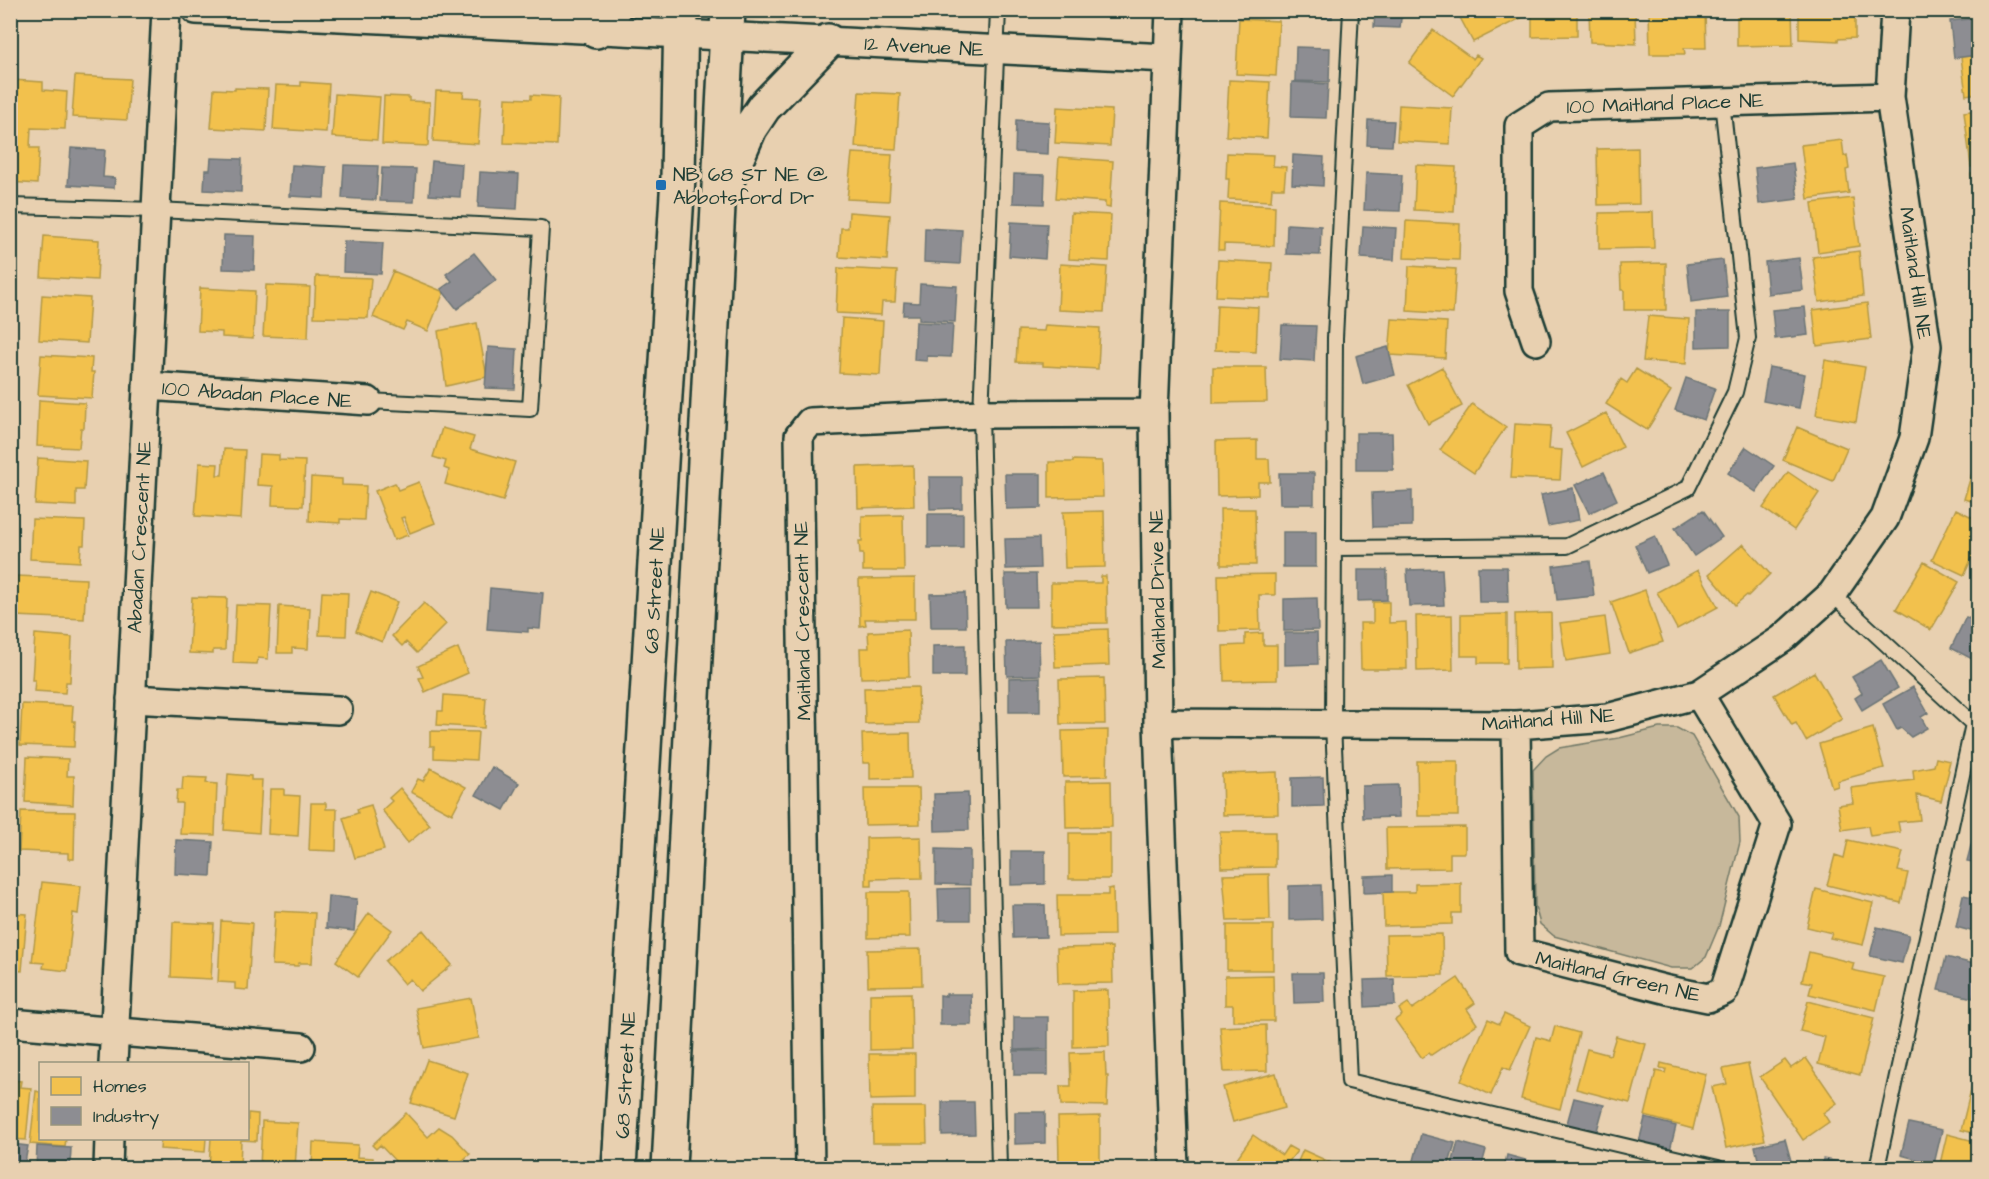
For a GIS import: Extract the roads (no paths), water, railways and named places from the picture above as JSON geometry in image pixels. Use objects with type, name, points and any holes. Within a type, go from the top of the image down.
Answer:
[{"type":"main road","name":"68 Street NE","points":[[619,1168],[678,189],[681,23]]},
{"type":"main road","points":[[669,1168],[727,23]]},
{"type":"main road","points":[[718,201],[750,128],[764,107],[828,41]]},
{"type":"street","name":"Abadan Crescent NE","points":[[113,1062],[166,10]]},
{"type":"street","name":"12 Avenue NE","points":[[196,10],[727,23],[828,41],[1168,58]]},
{"type":"street","name":"Maitland Drive NE","points":[[1170,10],[1154,414],[1158,723],[1174,1168]]},
{"type":"street","name":"Maitland Hill NE","points":[[1158,723],[1516,725],[1607,718],[1699,694],[1782,639],[1832,594],[1885,518],[1914,438],[1927,346],[1890,96],[1895,10]]},
{"type":"street","name":"100 Maitland Place NE","points":[[1536,341],[1519,291],[1519,126],[1549,107],[1890,96]]},
{"type":"street","name":"100 Abadan Place NE","points":[[147,387],[368,401]]},
{"type":"street","name":"Maitland Crescent NE","points":[[810,1168],[799,436],[810,422],[981,414],[1154,414]]},
{"type":"street","name":"Maitland Green NE","points":[[1516,725],[1519,952],[1708,998],[1724,990],[1777,824],[1699,694]]},
{"type":"street","points":[[131,699],[338,710]]},
{"type":"street","points":[[10,1023],[301,1047]]},
{"type":"street","points":[[108,1168],[109,1140]]},
{"type":"lane","points":[[998,10],[981,414],[999,1168]]},
{"type":"lane","points":[[1351,10],[1335,338],[1333,724],[1349,1081],[1718,1168]]},
{"type":"lane","points":[[1334,548],[1567,546],[1688,488],[1735,392],[1748,338],[1722,102]]},
{"type":"lane","points":[[10,206],[156,210],[541,228],[530,409],[368,401]]},
{"type":"lane","points":[[1832,594],[1976,718],[1876,1168]]},
{"type":"place","name":"NB 68 ST NE @ Abbotsford Dr","points":[[661,185]]}]
